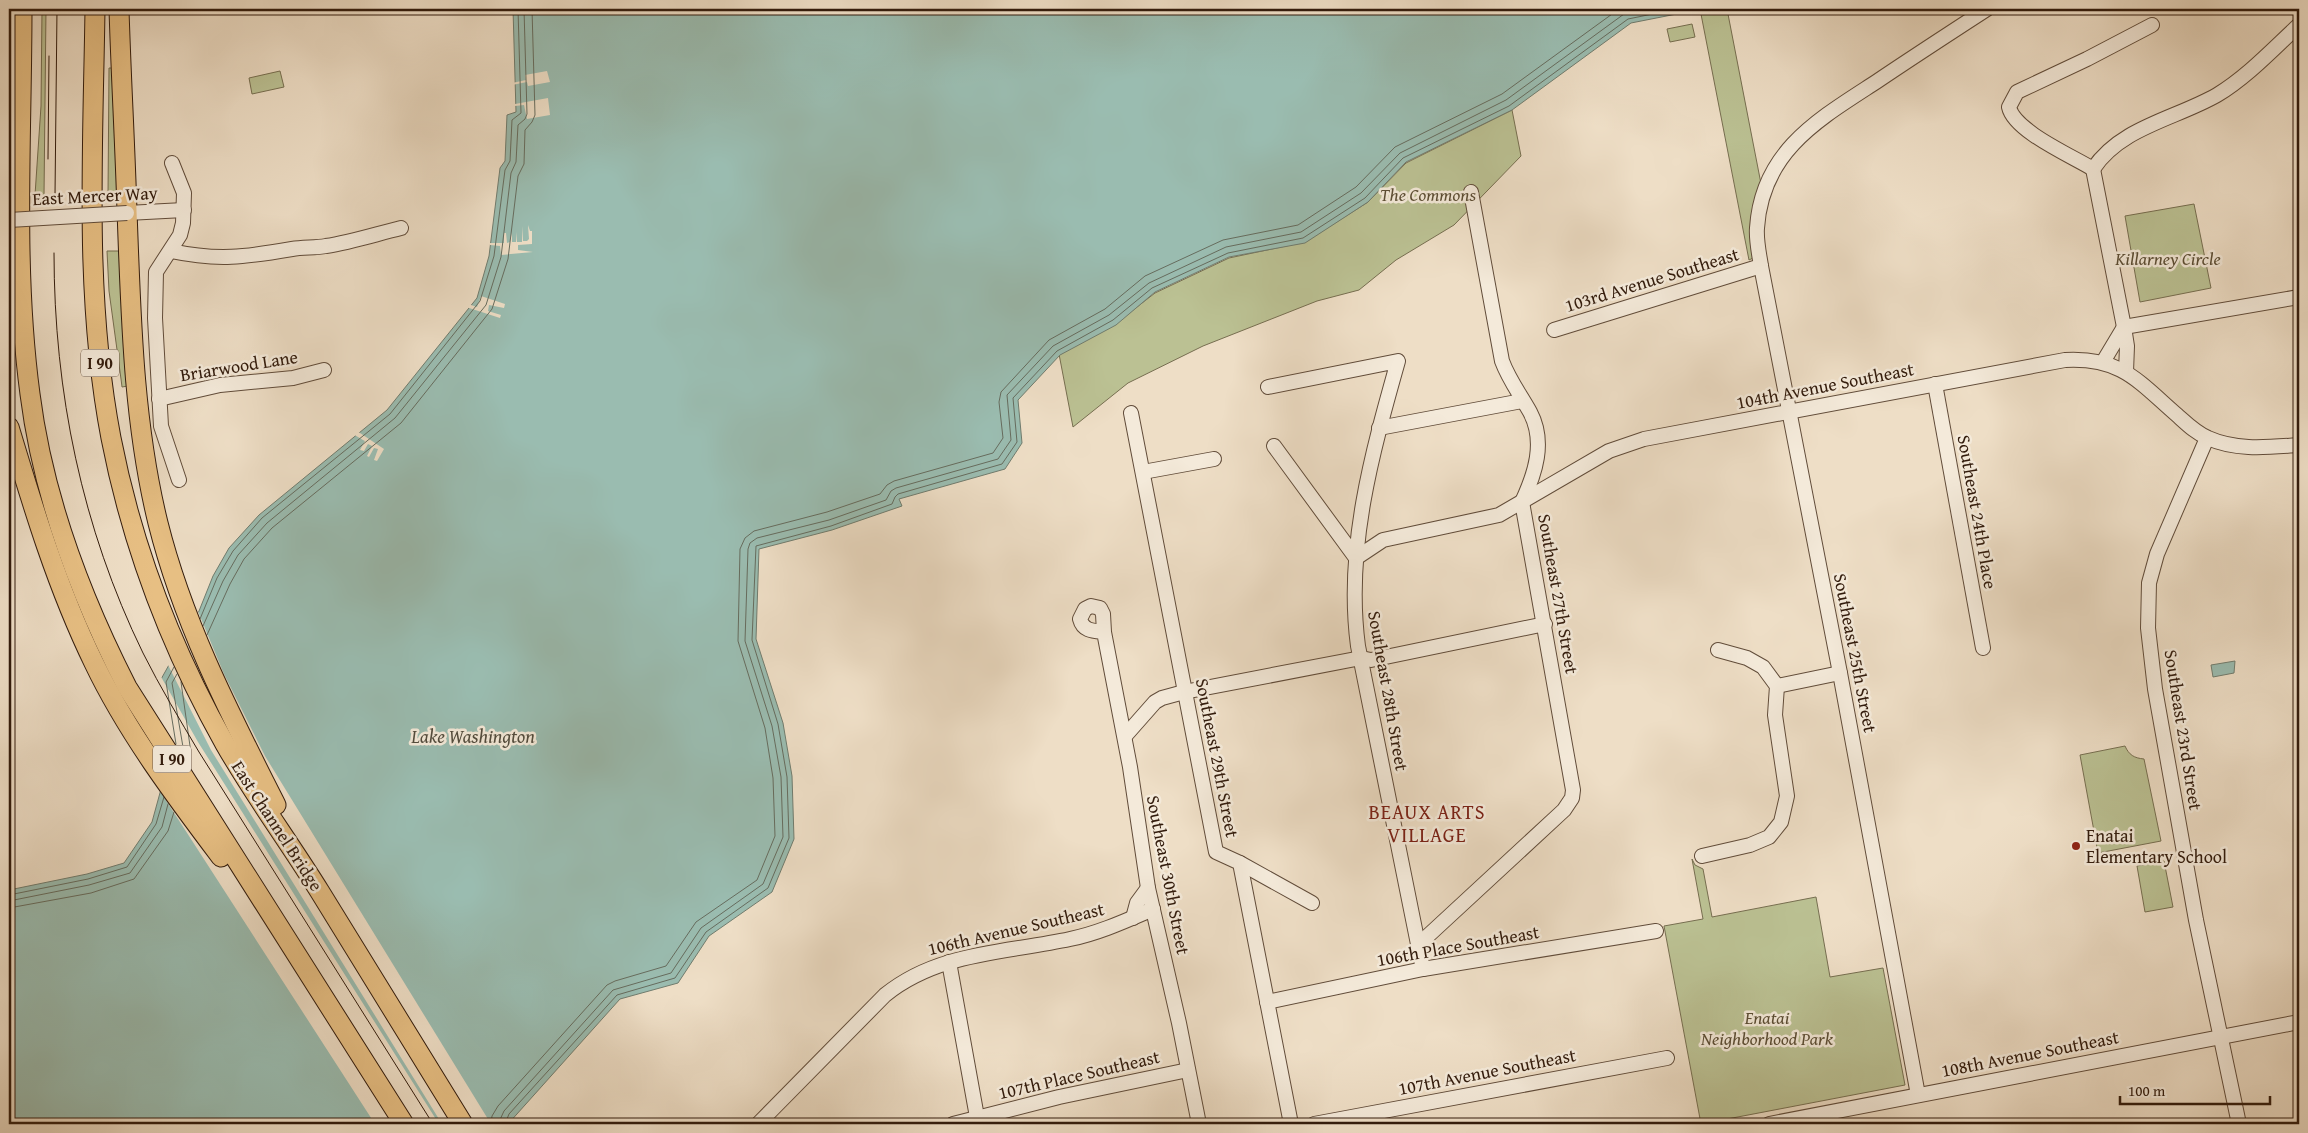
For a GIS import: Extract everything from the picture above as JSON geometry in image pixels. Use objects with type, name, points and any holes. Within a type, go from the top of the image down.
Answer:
[{"type":"highway","name":"I 90","points":[[22,9],[20,242],[22,320],[36,432],[60,528],[88,605],[126,687],[404,1124]]},
{"type":"highway","name":"East Channel Bridge","points":[[95,9],[93,296],[106,406],[128,510],[151,584],[192,681],[241,770],[318,889],[463,1124]]},
{"type":"highway","points":[[119,9],[128,213],[128,273],[136,390],[154,502],[167,556],[203,656],[318,889]]},
{"type":"highway","points":[[9,427],[42,534],[75,622],[95,665],[119,709],[192,818],[311,976]]},
{"type":"street","name":"Southeast 25th Street","points":[[1918,1095],[1840,673],[1760,266],[1757,230],[1758,218],[1766,188],[1784,154],[1799,136],[1832,111],[1987,9]]},
{"type":"street","points":[[2093,169],[2026,129],[2014,119],[2009,107],[2012,98],[2017,92],[2087,59],[2152,25]]},
{"type":"street","points":[[2126,372],[2127,346],[2124,327],[2093,169],[2101,156],[2127,136],[2217,94],[2236,81],[2299,25]]},
{"type":"street","points":[[172,163],[182,186],[184,223],[171,251],[156,272],[155,318],[161,426],[179,480]]},
{"type":"street","name":"Southeast 27th Street","points":[[1418,945],[1569,804],[1573,790],[1522,502],[1535,471],[1538,435],[1534,422],[1506,373],[1498,344],[1471,192]]},
{"type":"street","name":"East Mercer Way","points":[[9,220],[184,210]]},
{"type":"street","points":[[171,251],[195,256],[230,258],[254,256],[326,246],[401,228]]},
{"type":"street","name":"103rd Avenue Southeast","points":[[1554,330],[1760,266]]},
{"type":"street","points":[[2103,362],[2124,327],[2299,297]]},
{"type":"street","name":"104th Avenue Southeast","points":[[1356,558],[1384,540],[1492,516],[1522,502],[1609,451],[1628,444],[1662,435],[2065,360],[2088,359],[2103,362],[2126,372],[2194,430],[2207,438],[2240,447],[2299,445]]},
{"type":"street","name":"Southeast 28th Street","points":[[1268,387],[1398,361],[1379,428],[1360,523],[1353,604],[1361,658],[1423,969]]},
{"type":"street","name":"Briarwood Lane","points":[[159,399],[220,385],[293,378],[324,370]]},
{"type":"street","name":"Southeast 24th Place","points":[[1935,384],[1983,648]]},
{"type":"street","points":[[1379,428],[1522,400]]},
{"type":"street","name":"Southeast 29th Street","points":[[1131,413],[1216,852],[1240,863]]},
{"type":"street","name":"Southeast 23rd Street","points":[[2207,438],[2157,554],[2149,583],[2148,628],[2155,689],[2196,920],[2239,1124]]},
{"type":"street","points":[[1274,446],[1356,558]]},
{"type":"street","points":[[1143,472],[1214,459]]},
{"type":"street","points":[[1124,736],[1154,702],[1184,692],[1361,658],[1371,660],[1545,624]]},
{"type":"street","name":"Southeast 30th Street","points":[[1104,632],[1124,736],[1148,888],[1199,1124]]},
{"type":"street","points":[[1702,856],[1761,842],[1776,830],[1781,822],[1787,796],[1775,716],[1777,686],[1763,668],[1747,658],[1718,650]]},
{"type":"street","points":[[1777,686],[1840,673]]},
{"type":"street","points":[[1240,863],[1312,903]]},
{"type":"street","points":[[1240,863],[1291,1124]]},
{"type":"street","points":[[1133,918],[1137,902],[1148,888]]},
{"type":"street","name":"106th Avenue Southeast","points":[[758,1124],[885,995],[900,983],[920,972],[950,962],[1099,932],[1153,909]]},
{"type":"street","name":"106th Place Southeast","points":[[1267,1002],[1423,969],[1656,931]]},
{"type":"street","points":[[950,962],[977,1117],[953,1124]]},
{"type":"street","name":"108th Avenue Southeast","points":[[1768,1124],[1823,1119],[1918,1095],[2299,1022]]},
{"type":"street","name":"107th Avenue Southeast","points":[[1314,1124],[1667,1058]]},
{"type":"street","name":"107th Place Southeast","points":[[977,1117],[1188,1070]]},
{"type":"green space","points":[[42,9],[46,9],[44,195],[35,195],[41,106]]},
{"type":"green space","points":[[1700,9],[1727,9],[1763,194],[1755,257],[1749,260]]},
{"type":"green space","points":[[1692,24],[1695,37],[1670,42],[1667,29]]},
{"type":"green space","points":[[109,68],[116,68],[118,195],[108,195]]},
{"type":"green space","points":[[280,71],[284,87],[252,94],[249,78]]},
{"type":"green space","name":"The Commons","points":[[1512,110],[1521,156],[1454,225],[1396,260],[1359,290],[1317,301],[1203,346],[1128,383],[1073,427],[1059,354],[1115,324],[1155,293],[1229,258],[1305,242],[1368,202],[1406,163]]},
{"type":"green space","name":"Killarney Circle","points":[[2194,204],[2211,288],[2140,302],[2125,216]]},
{"type":"green space","points":[[107,251],[122,251],[128,386],[122,387],[109,291]]},
{"type":"green space","points":[[2125,746],[2132,756],[2144,759],[2161,841],[2098,853],[2080,755]]},
{"type":"green space","name":"Enatai Neighborhood Park","points":[[1692,859],[1695,865],[1703,869],[1712,917],[1816,897],[1830,977],[1883,968],[1905,1085],[1701,1124],[1664,926],[1703,919]]},
{"type":"green space","points":[[2164,861],[2173,907],[2145,912],[2137,866]]},
{"type":"water","name":"Lake Washington","points":[[513,9],[1702,9],[1631,23],[1512,110],[1406,162],[1368,202],[1305,243],[1229,257],[1155,292],[1116,325],[1060,355],[1018,400],[1022,443],[1005,469],[899,499],[902,506],[832,530],[759,549],[756,639],[783,723],[792,776],[794,839],[772,892],[709,936],[678,983],[620,999],[508,1124],[9,1124],[9,890],[87,874],[124,863],[152,822],[172,749],[160,681],[199,611],[213,576],[229,548],[259,515],[387,410],[477,298],[489,256],[500,168],[505,161],[507,115],[516,112]]},
{"type":"water","points":[[2235,661],[2234,673],[2213,677],[2211,665]]},
{"type":"pier","points":[[547,71],[550,82],[528,86],[527,82],[512,85],[512,83],[526,80],[525,75]]},
{"type":"pier","points":[[548,98],[550,115],[527,119],[524,105],[515,106],[515,104]]},
{"type":"pier","points":[[528,225],[530,231],[532,231],[532,244],[518,245],[518,250],[533,252],[501,255],[500,246],[490,245],[490,243],[504,243],[504,233],[506,233],[507,243],[510,242],[512,232],[512,242],[516,242],[517,232],[517,242],[522,242],[522,226],[523,241],[527,241],[529,239]]},
{"type":"pier","points":[[481,296],[505,304],[504,308],[489,305],[488,311],[501,315],[500,318],[466,307],[468,304],[477,307]]},
{"type":"pier","points":[[357,431],[384,449],[377,461],[374,460],[378,449],[374,448],[369,457],[367,456],[372,446],[368,444],[364,451],[360,450],[365,441],[353,434]]},
{"type":"pier","points":[[197,609],[224,674],[265,756],[491,1124],[442,1124],[211,750],[167,663]]},
{"type":"pier","points":[[160,675],[198,742],[439,1124],[375,1124],[158,788],[169,748],[158,681]]},
{"type":"tram line","points":[[55,196],[57,9]]},
{"type":"tram line","points":[[48,159],[49,56]]},
{"type":"tram line","points":[[54,253],[59,357],[66,408],[88,508],[103,557],[122,606],[143,653],[199,752],[433,1124]]},
{"type":"place","name":"Enatai Elementary School","points":[[2076,846]]},
{"type":"district","name":"BEAUX ARTS VILLAGE","points":[[1427,824]]}]
